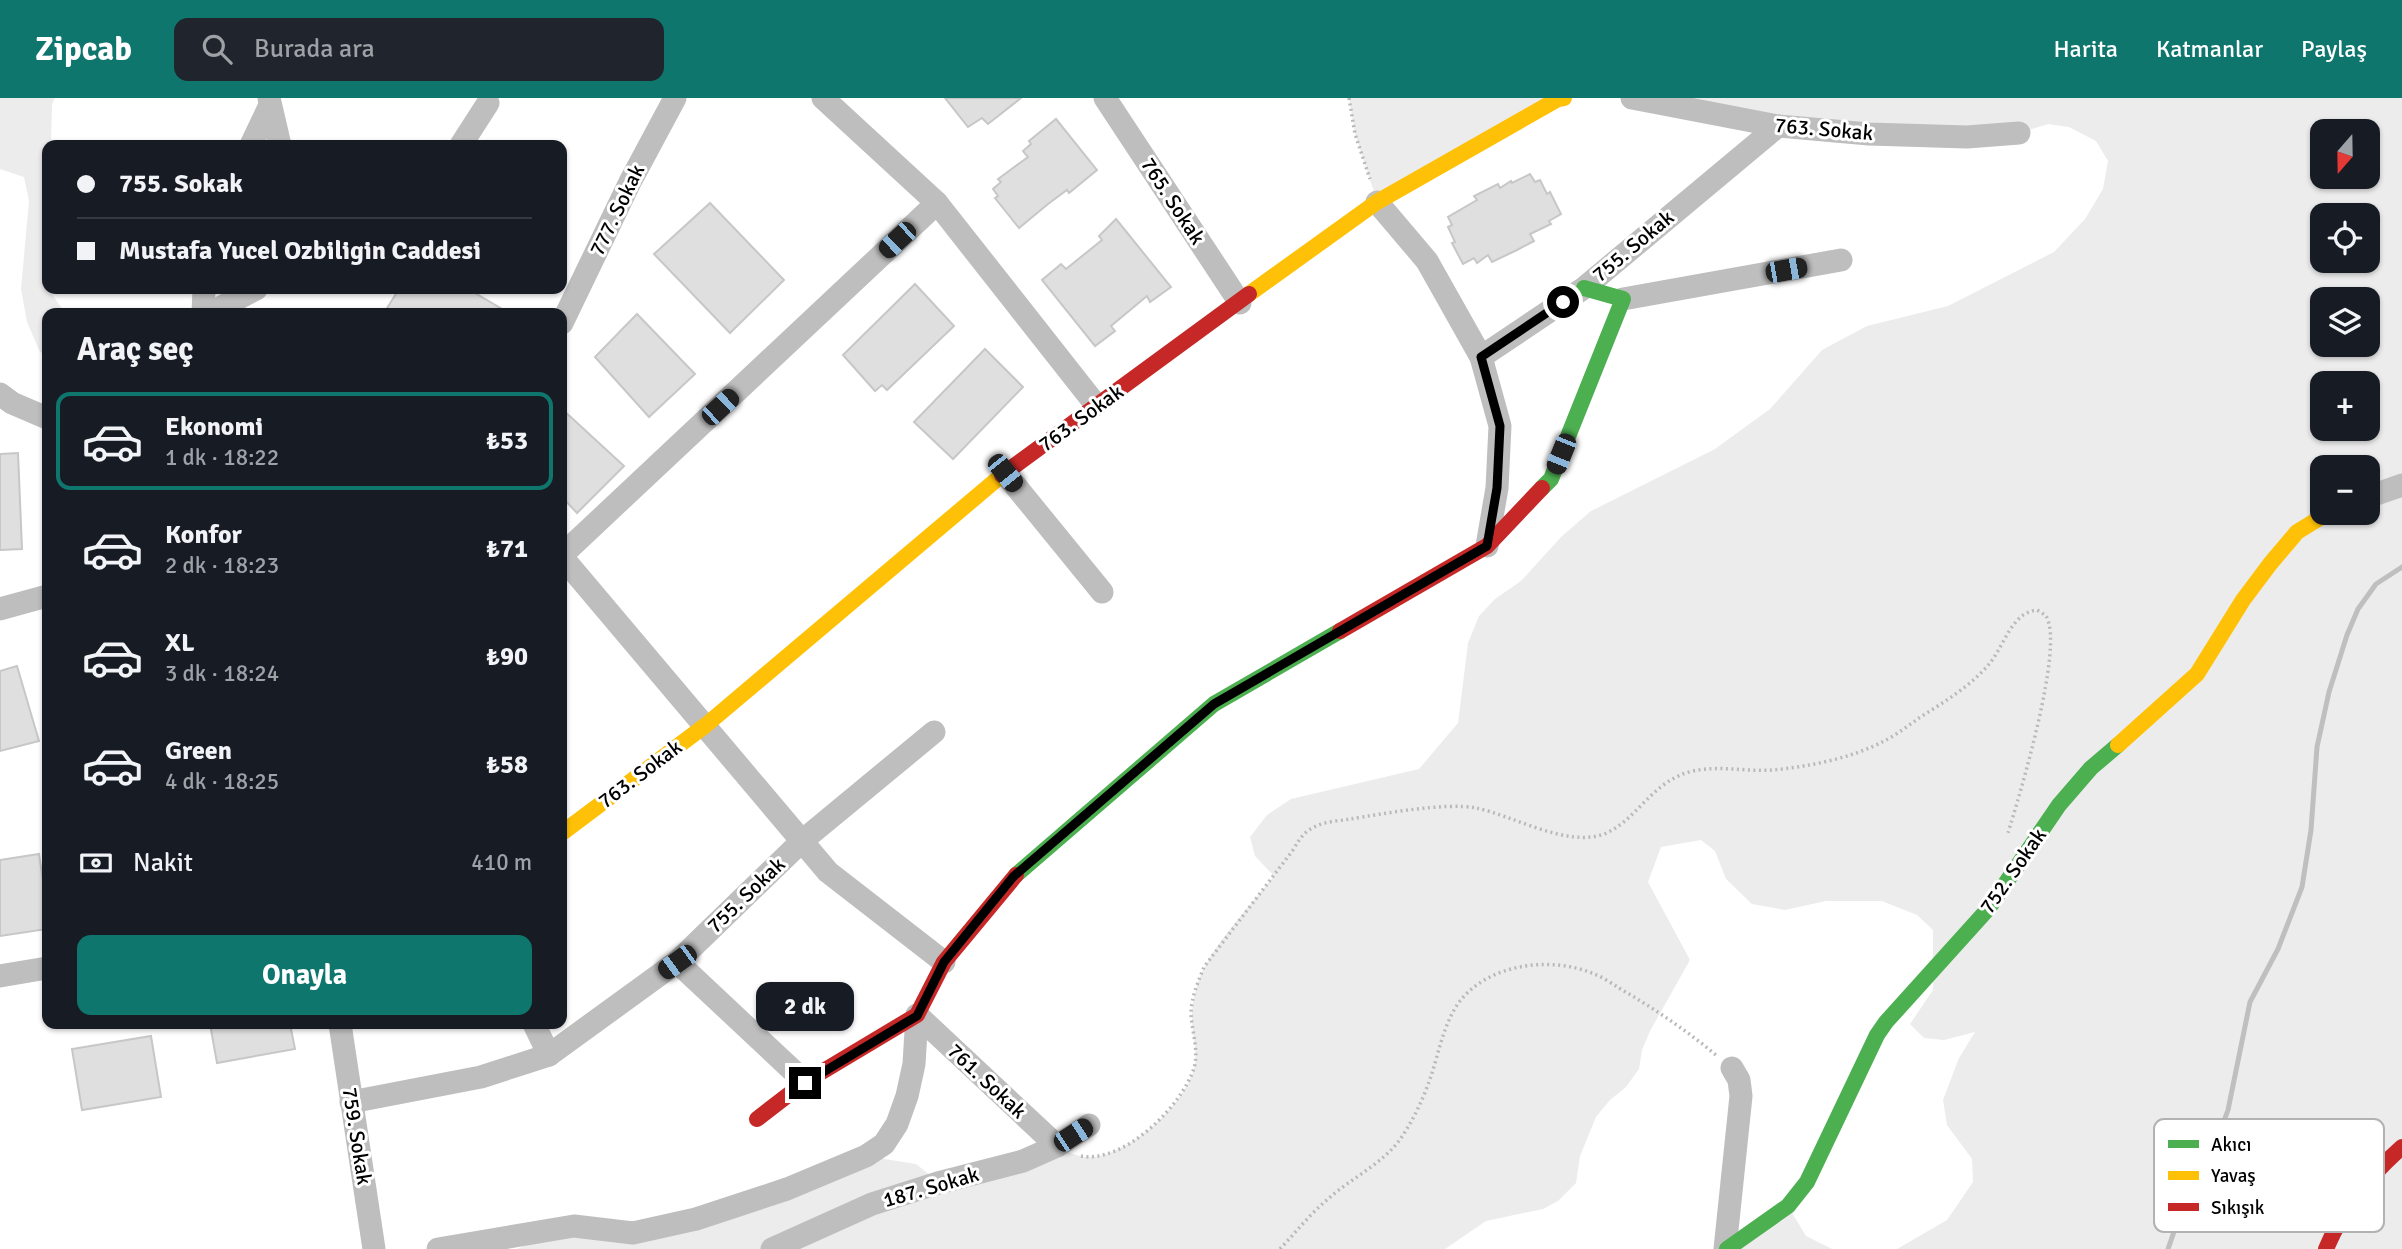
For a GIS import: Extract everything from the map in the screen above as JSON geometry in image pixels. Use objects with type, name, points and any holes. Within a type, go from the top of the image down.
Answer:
[{"type":"street","name":"777. Sokak","points":[[567,313],[630,181],[675,98]]},
{"type":"street","points":[[822,98],[937,204],[1096,405]]},
{"type":"street","name":"765. Sokak","points":[[1105,98],[1240,303]]},
{"type":"street","name":"763. Sokak","points":[[567,829],[706,724],[1005,473],[1096,405],[1377,201],[1564,98]]},
{"type":"street","name":"763. Sokak","points":[[1632,98],[1778,126],[1869,134],[1967,137],[2019,133]]},
{"type":"street","points":[[253,140],[269,101]]},
{"type":"street","points":[[269,101],[279,140]]},
{"type":"street","points":[[464,140],[488,103]]},
{"type":"street","name":"755. Sokak","points":[[1481,357],[1584,288],[1778,126]]},
{"type":"street","points":[[1377,201],[1427,261],[1481,357],[1500,426],[1497,488],[1487,546]]},
{"type":"street","points":[[567,551],[937,204]]},
{"type":"street","points":[[1584,288],[1623,299],[1841,260]]},
{"type":"street","points":[[232,308],[250,294]]},
{"type":"street","points":[[438,1249],[574,1226],[633,1233],[696,1219],[736,1208],[866,1156],[884,1144],[897,1124],[907,1096],[914,1064],[917,1016],[944,962],[1013,877],[1214,704],[1487,546],[1551,479],[1623,299]]},
{"type":"street","points":[[0,394],[12,403],[42,416]]},
{"type":"street","points":[[1005,473],[1102,592]]},
{"type":"street","points":[[2380,493],[2402,485]]},
{"type":"street","name":"752. Sokak","points":[[1726,1249],[1788,1206],[1807,1182],[1877,1035],[1886,1022],[1989,909],[2059,806],[2091,768],[2197,674],[2243,600],[2270,564],[2297,532],[2310,524]]},
{"type":"street","points":[[567,562],[828,872],[944,962]]},
{"type":"street","points":[[0,609],[42,597]]},
{"type":"street","name":"755. Sokak","points":[[351,1102],[481,1077],[549,1055],[677,962],[802,841],[934,732]]},
{"type":"street","points":[[677,962],[805,1083]]},
{"type":"street","points":[[0,976],[42,969]]},
{"type":"street","points":[[757,1119],[805,1083],[917,1016]]},
{"type":"street","name":"761. Sokak","points":[[917,1016],[1057,1146]]},
{"type":"street","name":"759. Sokak","points":[[341,1029],[374,1249]]},
{"type":"street","points":[[536,1029],[549,1055]]},
{"type":"street","points":[[1726,1249],[1741,1096],[1739,1080],[1732,1068]]},
{"type":"street","name":"187. Sokak","points":[[772,1249],[872,1204],[938,1183],[1023,1161],[1057,1146],[1089,1125]]},
{"type":"street","points":[[2384,1163],[2402,1147]]},
{"type":"street","points":[[2326,1249],[2332,1232]]},
{"type":"street","points":[[611,1249],[633,1233]]},
{"type":"path","points":[[1349,98],[1356,134],[1377,201]]},
{"type":"path","points":[[1057,1146],[1072,1154],[1089,1157],[1111,1154],[1168,1112],[1195,1067],[1196,1051],[1191,1010],[1195,989],[1204,967],[1303,834],[1320,825],[1391,813],[1475,807],[1549,831],[1577,836],[1601,835],[1617,827],[1668,780],[1693,771],[1724,768],[1771,770],[1830,761],[1883,742],[1959,692],[1990,663],[2020,618],[2037,610],[2046,616],[2049,626],[2046,685],[2037,730],[2007,834]]},
{"type":"path","points":[[1280,1249],[1326,1200],[1376,1163],[1399,1140],[1415,1115],[1443,1037],[1459,1003],[1477,984],[1509,968],[1557,965],[1592,973],[1633,996],[1699,1040],[1732,1068]]},
{"type":"shaded area","points":[[0,98],[55,98],[52,104],[51,140],[42,140],[42,294],[52,294],[62,308],[42,308],[42,353],[27,322],[21,289],[29,201],[24,177],[0,169]]},
{"type":"shaded area","points":[[1349,98],[1564,98],[1377,201],[1355,134]]},
{"type":"shaded area","points":[[1632,98],[2402,98],[2402,1249],[1897,1249],[1947,1220],[1973,1182],[1972,1159],[1947,1125],[1943,1100],[1959,1058],[1975,1032],[1944,1040],[1924,1038],[1910,1024],[1933,990],[1933,930],[1917,915],[1882,901],[1826,901],[1785,910],[1752,904],[1726,879],[1715,851],[1701,840],[1661,847],[1648,882],[1690,960],[1650,1031],[1642,1050],[1639,1069],[1626,1087],[1610,1100],[1596,1117],[1580,1156],[1576,1183],[1558,1201],[1543,1209],[1486,1221],[1445,1249],[517,1249],[574,1226],[633,1233],[866,1156],[916,1164],[930,1175],[1057,1146],[1078,1156],[1092,1157],[1107,1154],[1139,1137],[1169,1110],[1190,1079],[1196,1057],[1192,1009],[1195,993],[1209,958],[1274,876],[1255,856],[1250,837],[1267,815],[1291,799],[1419,769],[1458,723],[1468,643],[1479,616],[1495,599],[1521,581],[1561,537],[1591,511],[1715,449],[1770,409],[1822,350],[1867,326],[1948,306],[2054,252],[2085,219],[2103,189],[2108,161],[2096,141],[2069,127],[2048,124],[2019,133],[1967,137]]},
{"type":"shaded area","points":[[1788,1206],[1806,1236],[1832,1249],[1727,1249]]},
{"type":"building","points":[[945,98],[1021,98],[988,124],[982,118],[968,127]]},
{"type":"building","points":[[1056,119],[1097,170],[1019,228],[995,198],[998,196],[993,189],[1001,182],[998,179],[1028,157],[1023,151],[1031,144],[1029,141]]},
{"type":"building","points":[[1530,174],[1535,182],[1540,180],[1547,194],[1550,192],[1561,214],[1549,221],[1551,224],[1530,234],[1534,241],[1517,250],[1492,262],[1488,255],[1477,263],[1474,258],[1463,264],[1452,243],[1455,242],[1448,227],[1452,225],[1448,217],[1477,200],[1474,196],[1498,184],[1500,188]]},
{"type":"building","points":[[710,203],[784,280],[730,333],[654,254]]},
{"type":"building","points":[[1116,219],[1171,287],[1150,302],[1147,296],[1111,326],[1115,331],[1095,346],[1042,280],[1061,264],[1066,269],[1102,240],[1099,236]]},
{"type":"building","points":[[915,284],[954,326],[887,390],[882,385],[875,391],[843,355]]},
{"type":"building","points":[[396,294],[477,294],[500,308],[387,308]]},
{"type":"building","points":[[637,314],[695,374],[649,417],[595,357]]},
{"type":"building","points":[[985,349],[1023,387],[953,459],[914,422]]},
{"type":"building","points":[[567,414],[624,466],[577,513],[567,502]]},
{"type":"building","points":[[18,453],[22,549],[0,550],[0,454]]},
{"type":"building","points":[[17,666],[39,741],[0,751],[0,671]]},
{"type":"building","points":[[39,854],[42,874],[42,930],[0,936],[0,860]]},
{"type":"building","points":[[211,1029],[291,1029],[295,1049],[217,1063]]},
{"type":"building","points":[[151,1036],[161,1097],[82,1110],[72,1049]]},
{"type":"waterway","points":[[2225,1119],[2250,1002],[2278,949],[2302,887],[2311,830],[2317,747],[2329,692],[2347,635],[2358,609],[2376,584],[2402,567]]},
{"type":"waterway","points":[[2168,1249],[2174,1232]]},
{"type":"traffic: fast","points":[[1542,488],[1551,479],[1623,299],[1584,288]]},
{"type":"traffic: fast","points":[[1016,875],[1214,704],[1340,631]]},
{"type":"traffic: fast","points":[[1727,1249],[1788,1206],[1807,1182],[1877,1035],[1886,1022],[1988,909],[2059,805],[2091,768],[2118,745]]},
{"type":"traffic: slow","points":[[1249,294],[1377,202],[1564,98]]},
{"type":"traffic: slow","points":[[567,829],[706,725],[1002,475]]},
{"type":"traffic: slow","points":[[2118,745],[2197,674],[2243,600],[2270,564],[2297,532],[2310,524]]},
{"type":"traffic: jam","points":[[1002,475],[1249,294]]},
{"type":"traffic: jam","points":[[1340,631],[1487,546],[1542,488]]},
{"type":"traffic: jam","points":[[757,1119],[805,1082],[917,1015],[944,962],[1016,875]]},
{"type":"traffic: jam","points":[[2384,1164],[2402,1147]]},
{"type":"traffic: jam","points":[[2326,1249],[2334,1232]]},
{"type":"route","points":[[805,1083],[917,1016],[944,962],[1013,877],[1214,704],[1487,546],[1497,488],[1500,426],[1481,357],[1563,302]]}]
